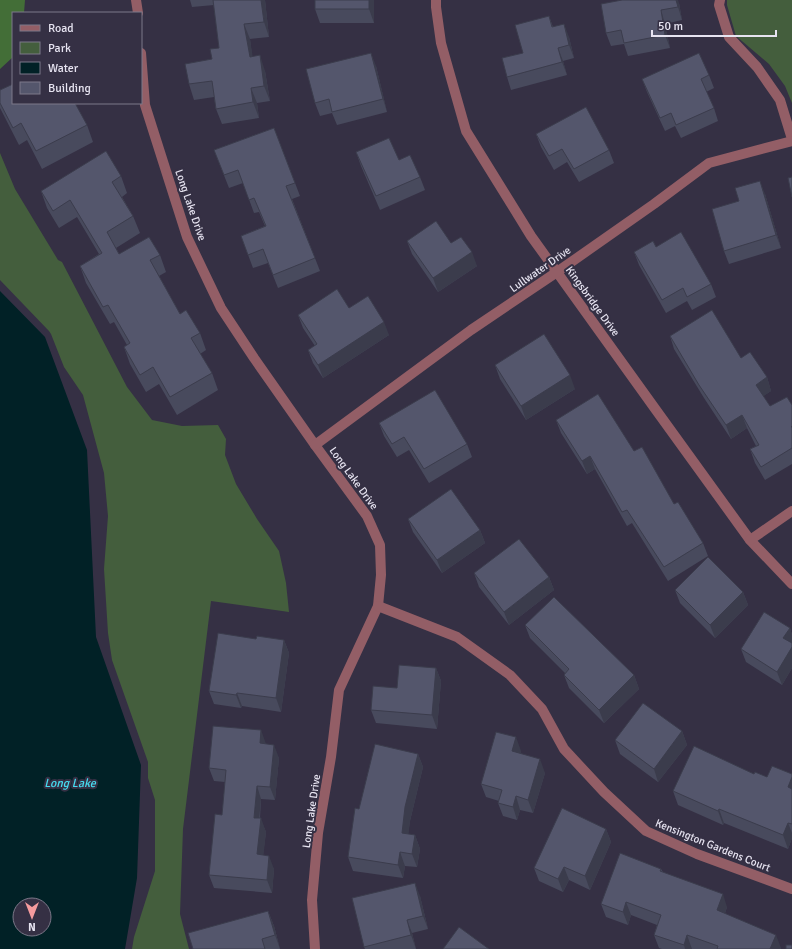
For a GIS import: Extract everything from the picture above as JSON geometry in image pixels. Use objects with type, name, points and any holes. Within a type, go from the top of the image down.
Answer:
[{"type":"street","points":[[136,0],[138,12]]},
{"type":"street","name":"Kingsbridge Drive","points":[[436,0],[441,43],[466,131],[531,236],[750,540],[792,584]]},
{"type":"street","points":[[720,0],[719,5],[729,37],[757,67],[780,100],[792,140]]},
{"type":"street","name":"Long Lake Drive","points":[[142,67],[145,105],[187,237],[221,308],[315,445],[367,516],[380,545],[381,575],[378,606],[339,690],[331,757],[318,834],[312,900],[315,949]]},
{"type":"street","name":"Lullwater Drive","points":[[315,445],[471,330],[654,204],[709,163],[792,140]]},
{"type":"street","points":[[750,540],[792,511]]},
{"type":"street","name":"Kensington Gardens Court","points":[[378,606],[457,637],[510,675],[542,709],[564,749],[604,792],[646,831],[697,854],[792,889]]},
{"type":"green space","points":[[0,0],[25,0],[24,12],[12,12],[12,58],[0,69]]},
{"type":"green space","points":[[727,0],[792,0],[792,103],[785,86],[769,64],[736,36],[727,5]]},
{"type":"green space","points":[[0,153],[15,189],[58,260],[62,262],[127,387],[152,420],[182,426],[218,425],[226,439],[225,455],[236,484],[257,519],[279,551],[286,583],[289,612],[211,601],[183,829],[180,914],[189,949],[132,949],[134,937],[155,871],[155,800],[148,778],[148,762],[112,660],[108,633],[104,569],[108,516],[104,473],[83,395],[64,367],[51,334],[0,280]]},
{"type":"water","name":"Long Lake","points":[[0,291],[45,337],[87,450],[96,637],[141,765],[137,878],[125,949],[0,949]]},
{"type":"building","points":[[213,0],[261,0],[264,22],[244,24],[250,57],[260,55],[264,86],[251,88],[253,102],[216,109],[212,81],[189,84],[185,64],[212,59],[210,49],[219,48]]},
{"type":"building","points":[[315,0],[369,0],[369,9],[315,9]]},
{"type":"building","points":[[622,0],[676,0],[678,7],[661,10],[665,35],[624,43],[621,30],[606,33],[601,4]]},
{"type":"building","points":[[549,16],[552,27],[564,24],[569,45],[558,48],[562,62],[507,77],[502,58],[523,53],[515,25]]},
{"type":"building","points":[[371,53],[383,99],[332,112],[329,99],[315,103],[306,69]]},
{"type":"building","points":[[699,53],[709,75],[701,79],[714,108],[676,125],[671,113],[660,118],[642,79]]},
{"type":"building","points":[[12,84],[12,104],[76,104],[87,125],[36,151],[21,123],[13,128],[0,103],[0,90]]},
{"type":"building","points":[[586,107],[609,150],[574,169],[562,149],[549,156],[536,134]]},
{"type":"building","points":[[274,128],[295,183],[286,186],[315,258],[273,275],[263,249],[248,255],[241,236],[266,226],[254,198],[249,200],[238,170],[224,175],[214,150]]},
{"type":"building","points":[[389,138],[399,160],[410,155],[420,177],[376,196],[356,152]]},
{"type":"building","points":[[106,151],[121,176],[112,182],[133,216],[107,232],[119,254],[149,237],[160,255],[150,260],[180,314],[186,310],[200,333],[191,338],[212,373],[170,397],[153,367],[140,375],[124,347],[130,343],[108,305],[103,307],[80,266],[102,253],[70,200],[53,211],[41,191]]},
{"type":"building","points":[[792,177],[792,197],[788,178]]},
{"type":"building","points":[[760,181],[776,235],[724,251],[712,209],[739,201],[735,188]]},
{"type":"building","points":[[436,221],[451,243],[461,237],[472,252],[433,278],[407,241]]},
{"type":"building","points":[[681,232],[711,284],[687,297],[683,288],[662,300],[634,252],[653,241],[656,247]]},
{"type":"building","points":[[337,289],[349,308],[368,296],[384,322],[318,365],[308,350],[317,344],[298,315]]},
{"type":"building","points":[[712,310],[741,358],[750,352],[767,377],[756,385],[770,406],[787,397],[792,405],[792,448],[761,467],[750,449],[759,445],[742,415],[726,425],[699,385],[670,336]]},
{"type":"building","points":[[544,334],[570,375],[521,406],[495,365]]},
{"type":"building","points":[[435,390],[467,444],[424,469],[404,437],[392,444],[379,423]]},
{"type":"building","points":[[598,394],[634,451],[642,447],[674,504],[678,502],[703,543],[664,567],[627,510],[622,512],[590,456],[582,461],[556,420]]},
{"type":"building","points":[[451,489],[480,530],[437,560],[408,519]]},
{"type":"building","points":[[519,539],[549,577],[504,612],[474,573]]},
{"type":"building","points":[[708,557],[743,592],[710,625],[675,590]]},
{"type":"building","points":[[554,597],[634,675],[599,710],[564,675],[569,669],[525,625]]},
{"type":"building","points":[[764,612],[790,628],[783,638],[792,643],[792,647],[777,672],[741,649]]},
{"type":"building","points":[[218,633],[256,639],[257,636],[284,640],[276,698],[209,691]]},
{"type":"building","points":[[399,665],[436,668],[432,715],[371,710],[373,686],[397,688]]},
{"type":"building","points":[[643,703],[682,731],[654,769],[615,740]]},
{"type":"building","points":[[213,726],[261,730],[260,743],[274,745],[270,787],[257,786],[254,818],[261,818],[257,854],[269,856],[267,880],[209,875],[215,814],[222,815],[226,770],[209,768]]},
{"type":"building","points":[[496,732],[516,737],[512,751],[540,759],[528,800],[516,796],[513,807],[498,803],[502,790],[481,784]]},
{"type":"building","points":[[375,744],[418,754],[405,807],[402,833],[415,835],[412,854],[400,852],[398,865],[348,857],[355,808],[359,809]]},
{"type":"building","points":[[694,746],[754,774],[755,772],[767,777],[772,766],[792,774],[788,787],[792,789],[792,824],[788,823],[783,835],[719,809],[718,811],[673,791]]},
{"type":"building","points":[[562,808],[606,829],[585,876],[564,867],[558,879],[534,868]]},
{"type":"building","points":[[620,853],[661,869],[660,871],[723,894],[717,910],[776,935],[770,949],[717,949],[718,946],[687,935],[684,945],[654,935],[661,915],[626,902],[623,912],[601,904]]},
{"type":"building","points":[[415,883],[423,916],[407,920],[411,935],[364,947],[352,898]]},
{"type":"building","points":[[268,911],[275,935],[262,939],[265,949],[193,949],[188,933]]},
{"type":"building","points":[[459,927],[489,949],[443,949]]},
{"type":"building","points":[[786,945],[792,945],[792,949],[786,949]]}]
